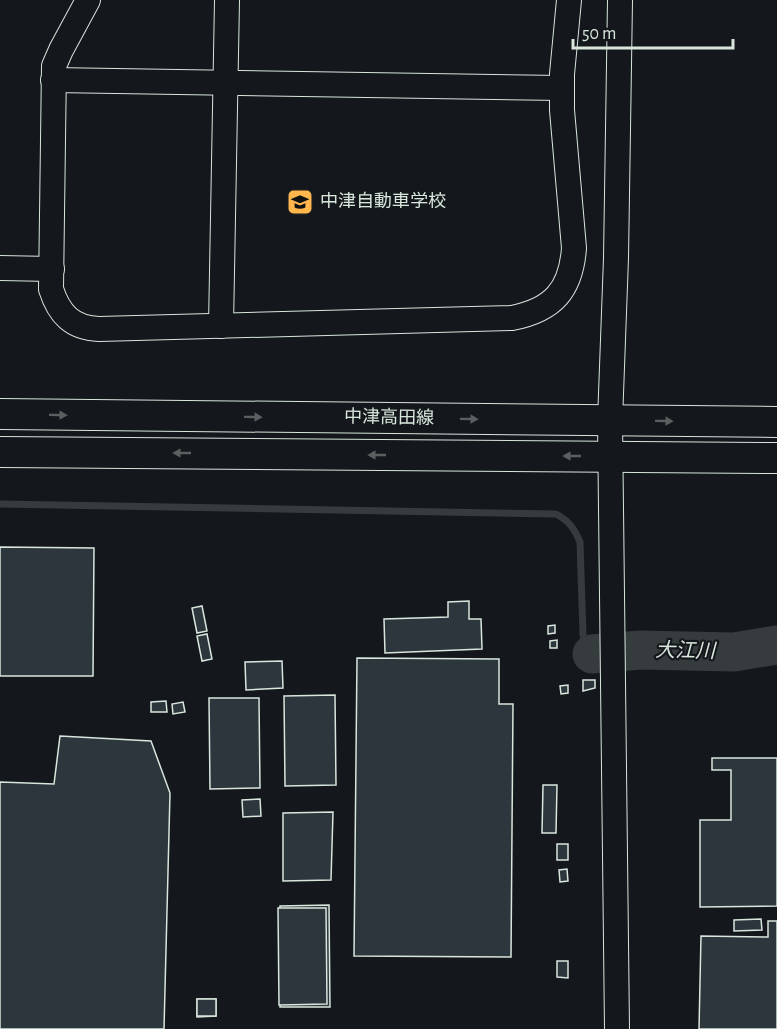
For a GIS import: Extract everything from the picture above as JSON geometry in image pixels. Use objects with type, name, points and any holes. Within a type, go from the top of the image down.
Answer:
[{"type":"main road","name":"中津高田線","points":[[0,414],[777,422]]},
{"type":"main road","name":"中津高田線","points":[[0,452],[777,458]]},
{"type":"street","points":[[88,0],[57,57],[53,80],[51,289],[60,308],[75,323],[86,328],[512,318],[528,315],[545,307],[566,284],[573,260],[562,88],[569,0]]},
{"type":"street","points":[[221,326],[227,0]]},
{"type":"street","points":[[616,1029],[610,421],[616,258],[620,0]]},
{"type":"street","points":[[53,80],[562,88]]},
{"type":"street","points":[[0,268],[52,269]]},
{"type":"building","points":[[0,547],[94,548],[93,676],[0,676]]},
{"type":"building","points":[[469,601],[469,619],[481,619],[482,649],[385,653],[384,619],[448,617],[448,602]]},
{"type":"building","points":[[202,606],[207,631],[197,633],[192,608]]},
{"type":"building","points":[[555,625],[555,633],[548,634],[548,626]]},
{"type":"building","points":[[207,634],[212,659],[202,661],[197,636]]},
{"type":"building","points":[[557,640],[557,648],[550,648],[550,641]]},
{"type":"building","points":[[357,658],[499,659],[499,704],[513,704],[511,957],[354,956]]},
{"type":"building","points":[[282,661],[283,688],[246,690],[245,662]]},
{"type":"building","points":[[583,680],[595,680],[595,688],[583,691]]},
{"type":"building","points":[[568,685],[568,693],[561,694],[560,686]]},
{"type":"building","points":[[335,695],[336,785],[285,786],[284,696]]},
{"type":"building","points":[[209,698],[259,698],[260,788],[210,789]]},
{"type":"building","points":[[166,701],[167,712],[151,712],[151,702]]},
{"type":"building","points":[[183,702],[185,712],[173,714],[172,704]]},
{"type":"building","points":[[60,736],[151,741],[170,793],[164,1029],[0,1029],[0,782],[54,784]]},
{"type":"building","points":[[712,758],[777,758],[777,906],[700,907],[700,820],[731,820],[731,770],[712,770]]},
{"type":"building","points":[[543,785],[557,785],[556,833],[542,833]]},
{"type":"building","points":[[260,799],[261,816],[243,817],[242,800]]},
{"type":"building","points":[[333,812],[331,880],[283,881],[283,813]]},
{"type":"building","points":[[557,844],[568,844],[568,860],[557,860]]},
{"type":"building","points":[[567,869],[568,881],[560,882],[559,870]]},
{"type":"building","points":[[329,905],[330,1007],[280,1007],[280,906]]},
{"type":"building","points":[[278,908],[326,908],[327,1004],[279,1005]]},
{"type":"building","points":[[761,919],[762,930],[734,931],[734,920]]},
{"type":"building","points":[[768,921],[777,921],[777,1029],[699,1029],[701,936],[768,937]]},
{"type":"building","points":[[557,961],[568,961],[568,978],[557,977]]},
{"type":"building","points":[[197,999],[216,999],[216,1016],[197,1017]]},
{"type":"building","points":[[197,999],[216,999],[216,1016],[197,1016]]},
{"type":"waterway","points":[[0,504],[556,514],[571,525],[580,542],[583,635],[586,648],[592,654]]},
{"type":"waterway","name":"大江川","points":[[592,654],[641,650],[734,652],[777,645]]},
{"type":"place","name":"中津自動車学校","points":[[300,202]]}]
